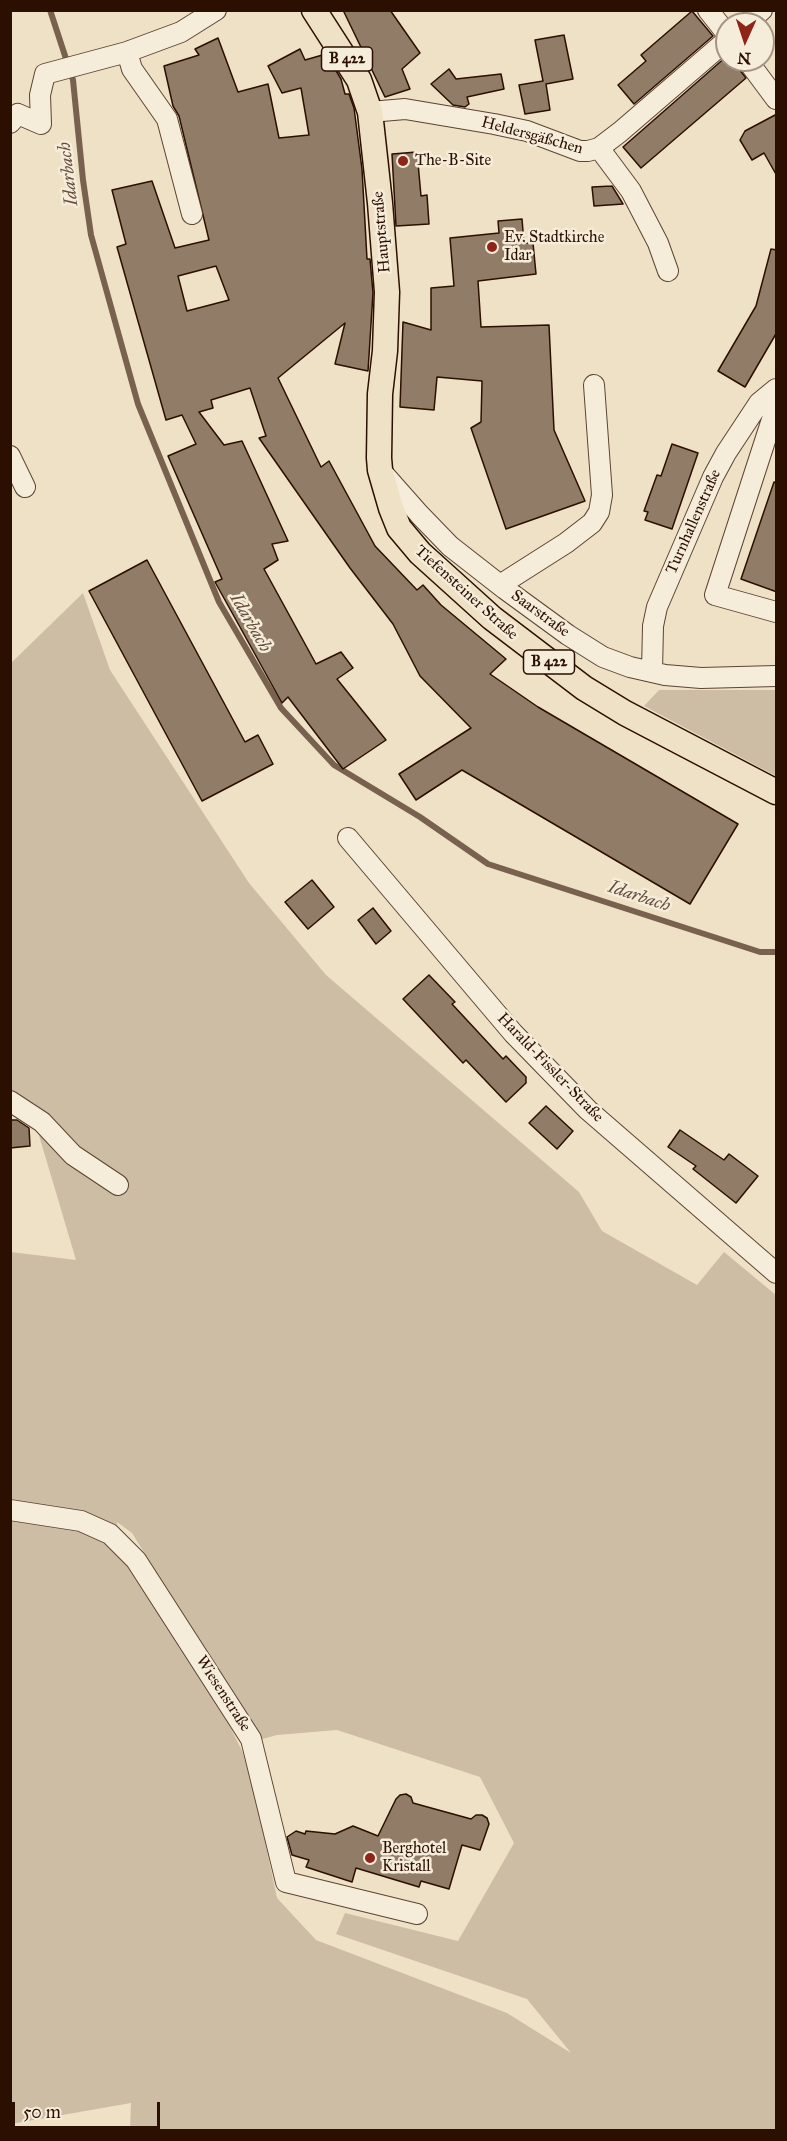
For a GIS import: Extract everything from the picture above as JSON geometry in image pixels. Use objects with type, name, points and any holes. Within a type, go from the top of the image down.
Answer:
[{"type":"main road","name":"Hauptstraße","points":[[314,10],[359,80],[370,112],[387,292],[385,351],[378,428],[380,470]]},
{"type":"main road","name":"Tiefensteiner Straße","points":[[380,470],[391,508],[405,536],[420,553],[500,625],[584,688],[625,714],[777,792]]},
{"type":"street","points":[[10,123],[18,114],[42,124],[40,95],[45,74],[127,52],[180,32],[216,10]]},
{"type":"street","name":"Heldersgäßchen","points":[[370,112],[405,109],[494,124],[527,131],[580,152],[599,148],[715,50]]},
{"type":"street","points":[[127,52],[132,69],[166,119],[192,214]]},
{"type":"street","points":[[756,72],[777,99]]},
{"type":"street","points":[[599,148],[631,192],[658,243],[668,272]]},
{"type":"street","points":[[500,585],[566,543],[592,523],[599,512],[602,495],[594,385]]},
{"type":"street","name":"Turnhallenstraße","points":[[652,672],[653,626],[657,607],[708,487],[726,453],[759,403],[777,389]]},
{"type":"street","points":[[777,407],[715,596],[777,612]]},
{"type":"street","points":[[10,456],[25,487]]},
{"type":"street","name":"Saarstraße","points":[[380,470],[435,532],[567,635],[603,657],[652,672],[700,678],[777,676]]},
{"type":"street","name":"Harald-Fissler-Straße","points":[[348,838],[513,1033],[588,1110],[777,1273]]},
{"type":"street","points":[[10,1101],[42,1122],[73,1155],[118,1185]]},
{"type":"street","name":"Wiesenstraße","points":[[10,1510],[81,1521],[110,1534],[136,1560],[252,1739],[286,1882],[417,1914]]},
{"type":"shaded area","points":[[83,593],[110,670],[249,883],[326,975],[579,1192],[602,1231],[697,1285],[724,1252],[776,1295],[776,2130],[130,2130],[131,2103],[11,2124],[11,1252],[76,1260],[30,1105],[11,1091],[10,664]],"holes":[[[117,1522],[132,1533],[259,1740],[277,1735],[337,1730],[480,1777],[514,1843],[458,1941],[345,1913],[336,1934],[527,1999],[571,2053],[507,2013],[316,1940],[277,1898],[257,1803],[243,1753],[217,1700],[119,1554]]]},
{"type":"shaded area","points":[[659,690],[776,690],[776,776],[644,706]]},
{"type":"building","points":[[343,10],[390,10],[420,53],[402,69],[410,89],[385,97]]},
{"type":"building","points":[[692,11],[713,36],[634,104],[618,85],[646,61],[641,55]]},
{"type":"building","points":[[564,35],[573,79],[546,84],[550,110],[525,114],[519,85],[543,81],[535,40]]},
{"type":"building","points":[[218,38],[238,92],[268,84],[279,138],[309,135],[301,88],[282,93],[268,66],[300,49],[305,60],[326,54],[341,79],[345,94],[349,94],[354,108],[362,169],[367,259],[370,259],[373,293],[368,371],[335,364],[345,323],[278,378],[321,467],[329,461],[375,546],[417,590],[423,585],[441,605],[506,659],[490,674],[538,707],[738,824],[690,904],[462,770],[416,800],[399,774],[471,728],[420,676],[393,624],[350,568],[259,438],[266,436],[250,388],[211,400],[213,408],[199,412],[224,445],[242,441],[288,541],[272,544],[278,560],[264,569],[316,664],[341,652],[353,668],[337,679],[386,740],[343,769],[288,697],[282,703],[215,582],[222,579],[168,456],[196,444],[182,415],[166,420],[117,247],[126,244],[112,190],[152,181],[175,248],[209,240],[179,116],[173,106],[164,66],[199,55],[195,49]],"holes":[[[216,266],[229,300],[187,311],[178,276]]]},
{"type":"building","points":[[715,66],[715,72],[741,72],[746,78],[641,168],[623,147]]},
{"type":"building","points":[[449,69],[456,79],[501,74],[504,89],[467,97],[469,104],[465,107],[453,105],[431,84]]},
{"type":"building","points":[[777,114],[777,176],[764,153],[752,160],[740,140],[745,131]]},
{"type":"building","points":[[417,152],[421,196],[427,195],[429,224],[396,226],[392,154]]},
{"type":"building","points":[[612,186],[623,204],[594,206],[592,187]]},
{"type":"building","points":[[522,219],[524,243],[533,243],[536,274],[478,281],[481,327],[549,325],[554,430],[585,501],[506,529],[471,428],[481,422],[482,381],[437,377],[434,410],[400,407],[403,322],[431,330],[431,288],[454,286],[450,238],[499,233],[498,221]]},
{"type":"building","points":[[771,249],[777,250],[777,332],[745,387],[718,371],[756,306]]},
{"type":"building","points":[[672,444],[698,453],[672,529],[645,520],[648,512],[644,511],[657,475],[661,476]]},
{"type":"building","points":[[774,482],[777,483],[777,592],[741,579]]},
{"type":"building","points":[[147,560],[245,742],[258,735],[273,764],[202,801],[89,591]]},
{"type":"building","points":[[312,880],[334,907],[308,929],[285,902]]},
{"type":"building","points":[[373,908],[391,931],[376,944],[358,920]]},
{"type":"building","points":[[429,975],[455,1002],[452,1004],[503,1059],[506,1056],[526,1077],[526,1083],[506,1102],[466,1060],[463,1063],[403,999]]},
{"type":"building","points":[[546,1106],[573,1131],[557,1149],[529,1123]]},
{"type":"building","points":[[10,1120],[17,1120],[29,1128],[30,1146],[10,1148]]},
{"type":"building","points":[[680,1130],[724,1160],[729,1154],[758,1176],[736,1203],[693,1169],[696,1166],[668,1147]]},
{"type":"building","points":[[406,1794],[411,1797],[413,1803],[471,1819],[476,1815],[487,1818],[489,1824],[480,1850],[462,1845],[449,1889],[421,1881],[419,1887],[356,1868],[352,1882],[306,1867],[309,1860],[292,1855],[287,1837],[296,1831],[305,1834],[306,1831],[335,1834],[353,1826],[378,1836],[396,1799]]},
{"type":"waterway","name":"Idarbach","points":[[50,10],[73,80],[91,235],[138,404],[219,602],[281,708],[334,765],[420,817],[488,864],[760,952],[776,952]]},
{"type":"place","name":"The-B-Site","points":[[403,161]]},
{"type":"place","name":"Ev. Stadtkirche Idar","points":[[492,247]]},
{"type":"place","name":"Berghotel Kristall","points":[[370,1858]]}]
